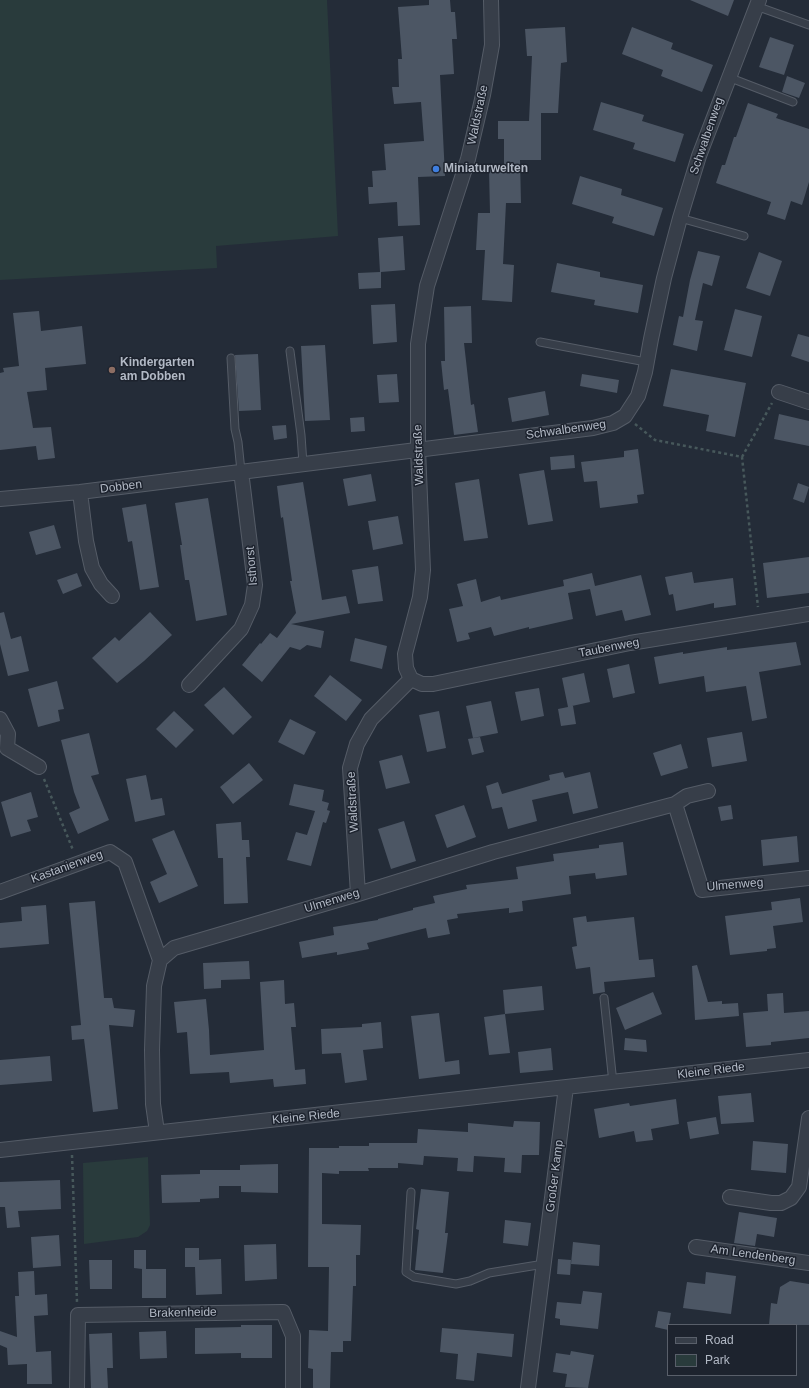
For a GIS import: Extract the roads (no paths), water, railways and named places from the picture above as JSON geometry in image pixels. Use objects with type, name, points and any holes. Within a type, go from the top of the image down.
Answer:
[{"type":"street","name":"Waldstraße","points":[[358,894],[350,768],[356,744],[371,719],[411,679],[406,668],[405,654],[420,597],[423,570],[418,449],[418,344],[427,286],[468,159],[483,94],[492,45],[491,0]]},
{"type":"street","name":"Schwalbenweg","points":[[418,449],[594,428],[613,423],[626,416],[638,396],[664,278],[699,156],[728,77],[758,3]]},
{"type":"street","points":[[779,392],[809,402]]},
{"type":"street","name":"Dobben","points":[[0,499],[80,492],[418,449]]},
{"type":"street","name":"Isthorst","points":[[189,685],[242,629],[252,605],[255,585],[241,471]]},
{"type":"street","points":[[80,492],[86,541],[92,568],[101,584],[112,596]]},
{"type":"street","name":"Taubenweg","points":[[411,679],[422,684],[433,684],[630,643],[809,614]]},
{"type":"street","points":[[0,719],[8,734],[3,753],[39,767]]},
{"type":"street","name":"Ulmenweg","points":[[160,960],[174,948],[358,894],[493,852],[675,804],[687,796],[708,791]]},
{"type":"street","name":"Ulmenweg","points":[[675,804],[702,890],[809,878]]},
{"type":"street","name":"Kastanienweg","points":[[0,892],[110,852],[125,862],[160,960]]},
{"type":"street","points":[[157,1132],[153,1104],[152,1050],[154,986],[160,960]]},
{"type":"street","name":"Kleine Riede","points":[[0,1150],[809,1060]]},
{"type":"street","name":"Großer Kamp","points":[[528,1388],[566,1087]]},
{"type":"street","points":[[730,1197],[771,1203],[781,1203],[791,1198],[799,1187],[809,1118]]},
{"type":"street","name":"Am Lendenberg","points":[[696,1247],[809,1263]]},
{"type":"street","name":"Brakenheide","points":[[77,1388],[78,1315],[283,1312],[293,1336],[293,1388]]},
{"type":"lane","name":"Schwalbenweg","points":[[758,3],[809,25]]},
{"type":"lane","points":[[728,77],[793,102]]},
{"type":"lane","points":[[680,218],[744,236]]},
{"type":"lane","points":[[540,342],[646,362]]},
{"type":"lane","points":[[290,351],[301,435],[303,464]]},
{"type":"lane","points":[[231,358],[235,429],[241,471]]},
{"type":"lane","points":[[604,998],[613,1083]]},
{"type":"lane","points":[[411,1192],[406,1272],[414,1277],[456,1284],[470,1281],[489,1273],[544,1264]]},
{"type":"place","name":"Miniaturwelten","points":[[436,169]]},
{"type":"place","name":"Kindergarten am Dobben","points":[[112,370]]}]
